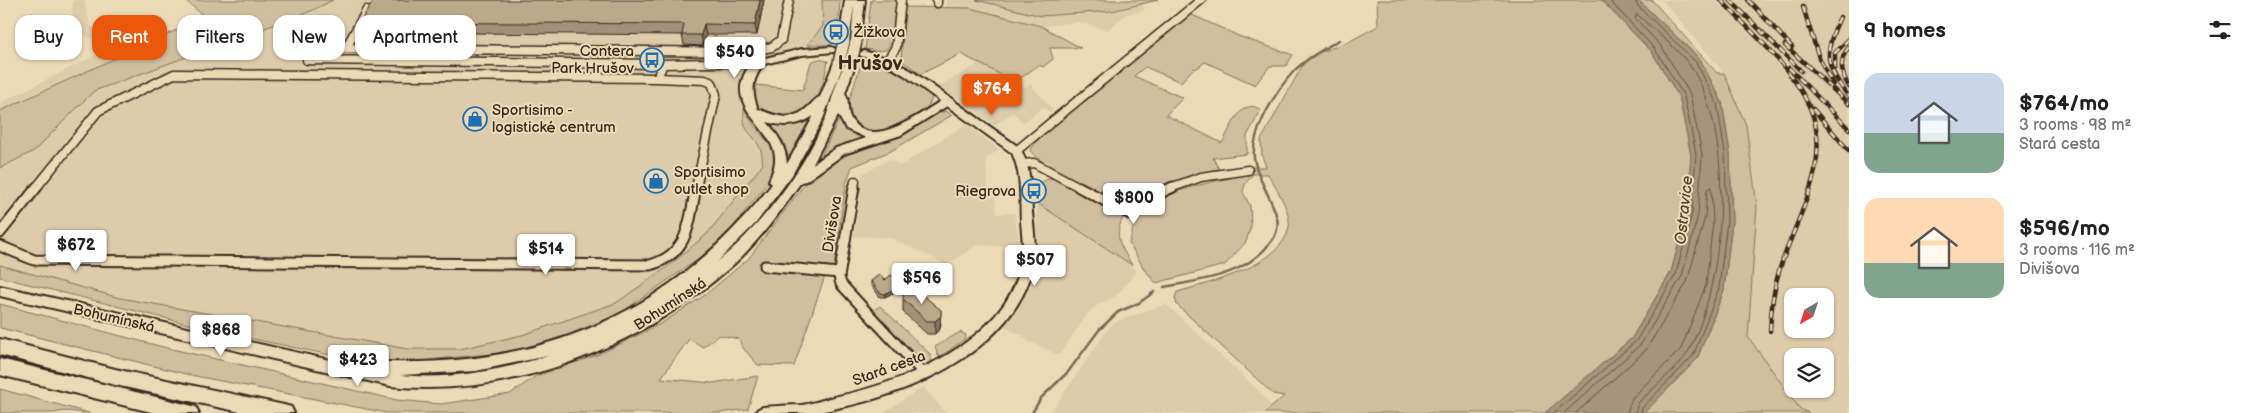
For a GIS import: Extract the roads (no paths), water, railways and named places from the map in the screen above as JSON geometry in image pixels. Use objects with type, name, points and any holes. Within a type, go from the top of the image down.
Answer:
[{"type":"highway","points":[[0,347],[114,377],[284,413]]},
{"type":"highway","points":[[0,367],[189,413]]},
{"type":"main road","name":"Bohumínská","points":[[316,363],[383,368],[453,368],[514,359],[556,348],[616,324],[671,293],[726,249],[762,207],[808,136],[851,62],[850,0]]},
{"type":"main road","name":"Bohumínská","points":[[0,291],[390,380],[445,383],[497,376],[580,352],[642,324],[696,290],[743,246],[787,193],[820,139],[838,84],[839,62],[850,41],[860,0]]},
{"type":"main road","points":[[760,62],[752,70],[748,82],[747,98],[750,107],[776,140],[782,157],[777,178],[762,207]]},
{"type":"main road","points":[[750,107],[770,120],[785,122],[800,119],[812,111],[838,84]]},
{"type":"main road","points":[[838,84],[842,106],[849,126],[859,133],[882,138]]},
{"type":"main road","points":[[787,193],[810,171],[840,151],[882,138],[913,124],[949,101]]},
{"type":"street","points":[[340,61],[324,58],[323,54],[331,49],[346,48],[747,52],[763,50],[776,45],[783,37],[789,0]]},
{"type":"street","points":[[887,61],[896,47],[901,0]]},
{"type":"street","points":[[864,54],[887,61],[949,101],[1016,151],[1201,0]]},
{"type":"street","points":[[346,48],[367,10]]},
{"type":"street","points":[[621,62],[624,50]]},
{"type":"street","points":[[307,60],[621,62],[663,64],[760,62],[802,52],[831,50]]},
{"type":"street","points":[[658,78],[663,64]]},
{"type":"street","points":[[0,233],[98,111],[174,74],[658,78],[705,80],[712,83],[716,94],[684,242],[678,250],[659,263],[650,266],[34,260],[0,246]]},
{"type":"street","name":"Stará cesta","points":[[763,413],[799,411],[876,393],[925,375],[955,357],[987,330],[1008,306],[1022,284],[1027,268],[1029,248],[1021,164],[1016,151]]},
{"type":"street","points":[[1021,164],[1034,163],[1130,214],[1148,199],[1176,185],[1199,178],[1248,170]]},
{"type":"street","name":"Divišova","points":[[855,181],[840,273],[841,284],[925,375]]},
{"type":"street","name":"Divišova","points":[[766,266],[840,273]]},
{"type":"water","points":[[1601,0],[1638,0],[1700,59],[1722,102],[1730,153],[1732,222],[1724,290],[1697,359],[1644,413],[1545,413],[1632,338],[1671,272],[1687,213],[1691,155],[1679,97],[1652,52]]},
{"type":"waterway","points":[[1164,287],[1208,279],[1235,270],[1260,254],[1272,241],[1278,221],[1275,210],[1261,181],[1254,158],[1254,147],[1261,123],[1273,99],[1295,70],[1305,61],[1339,40]]},
{"type":"waterway","points":[[1032,413],[1041,398],[1068,372],[1099,330],[1118,312],[1139,303],[1154,292]]},
{"type":"railway","points":[[1721,0],[1782,64],[1810,108],[1816,129],[1818,150],[1815,170],[1810,191],[1779,271],[1775,286],[1770,331]]},
{"type":"railway","points":[[1730,0],[1801,71]]},
{"type":"railway","points":[[1748,0],[1792,47]]},
{"type":"railway","points":[[1803,7],[1819,58],[1833,84]]},
{"type":"railway","points":[[1840,17],[1831,40],[1829,59],[1835,76],[1849,97]]},
{"type":"railway","points":[[1835,68],[1835,53],[1849,39]]},
{"type":"railway","points":[[1785,45],[1849,104]]},
{"type":"railway","points":[[1849,47],[1842,62],[1844,77],[1849,87]]},
{"type":"railway","points":[[1789,68],[1849,129]]},
{"type":"railway","points":[[1813,109],[1849,151]]},
{"type":"place","name":"Žižkova","points":[[836,32]]},
{"type":"place","name":"Contera Park Hrušov","points":[[652,60]]},
{"type":"place","name":"Sportisimo - logistické centrum","points":[[475,119]]},
{"type":"place","name":"Sportisimo outlet shop","points":[[656,181]]},
{"type":"place","name":"Riegrova","points":[[1034,191]]},
{"type":"district","name":"Hrušov","points":[[870,63]]},
{"type":"water label","name":"Ostravice","points":[[1683,210]]}]
